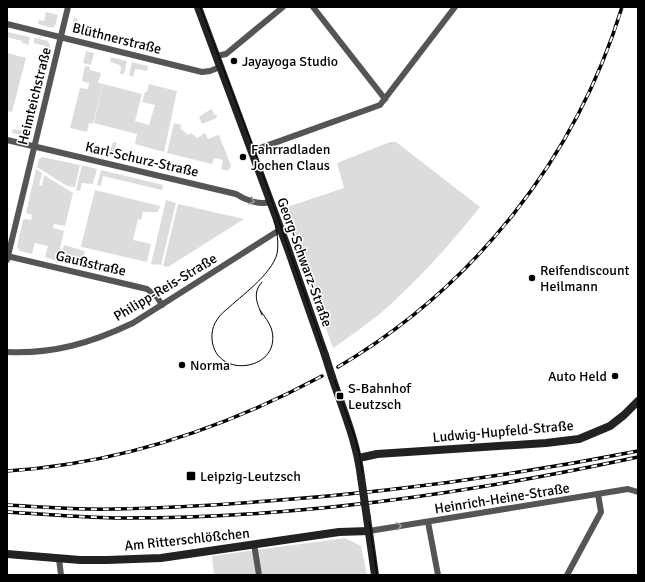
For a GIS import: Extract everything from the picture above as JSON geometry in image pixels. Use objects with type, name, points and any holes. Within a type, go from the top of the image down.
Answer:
[{"type":"main road","name":"Georg-Schwarz-Straße","points":[[198,7],[252,151],[325,355],[359,458],[375,575]]},
{"type":"main road","name":"Ludwig-Hupfeld-Straße","points":[[359,458],[377,454],[546,443],[579,439],[610,426],[638,401]]},
{"type":"main road","name":"Am Ritterschlößchen","points":[[7,554],[59,559],[107,560],[161,558],[339,532],[369,531]]},
{"type":"street","name":"Heimteichstraße","points":[[7,257],[68,7]]},
{"type":"street","points":[[216,56],[226,54],[284,7]]},
{"type":"street","points":[[313,7],[385,99]]},
{"type":"street","points":[[252,151],[380,105],[455,7]]},
{"type":"street","name":"Blüthnerstraße","points":[[7,24],[202,72],[220,67]]},
{"type":"street","name":"Karl-Schurz-Straße","points":[[7,140],[236,194],[256,203],[265,204],[270,202]]},
{"type":"street","name":"Philipp-Reis-Straße","points":[[7,352],[46,352],[70,347],[111,334],[133,323],[162,305],[280,229]]},
{"type":"street","name":"Gaußstraße","points":[[7,257],[147,289],[157,297],[162,305]]},
{"type":"street","name":"Heinrich-Heine-Straße","points":[[369,531],[628,489],[638,492]]},
{"type":"street","points":[[567,575],[601,512],[598,494]]},
{"type":"street","points":[[428,522],[438,575]]},
{"type":"street","points":[[254,544],[259,575]]},
{"type":"street","points":[[59,559],[61,575]]},
{"type":"shaded area","points":[[46,12],[58,15],[55,26],[52,28],[38,24],[39,20],[44,21]]},
{"type":"shaded area","points":[[74,18],[78,19],[76,25],[88,28],[86,36],[71,31]]},
{"type":"shaded area","points":[[7,32],[30,37],[28,46],[27,44],[22,43],[22,41],[7,37]]},
{"type":"shaded area","points":[[34,38],[48,41],[50,46],[48,54],[43,53],[45,46],[34,43]]},
{"type":"shaded area","points":[[86,51],[94,53],[91,65],[83,63]]},
{"type":"shaded area","points":[[7,53],[26,58],[12,112],[7,111]]},
{"type":"shaded area","points":[[111,57],[127,61],[124,74],[120,74],[120,65],[110,62]]},
{"type":"shaded area","points":[[132,62],[148,66],[147,71],[136,69],[133,77],[129,75]]},
{"type":"shaded area","points":[[85,66],[90,67],[90,70],[101,73],[98,83],[103,84],[93,124],[89,123],[87,132],[70,128],[80,88],[88,89],[89,83],[82,81]]},
{"type":"shaded area","points":[[103,84],[142,94],[135,121],[149,125],[155,105],[142,102],[149,84],[177,91],[164,152],[135,144],[137,134],[94,123]]},
{"type":"shaded area","points":[[212,109],[217,118],[202,124],[199,117]]},
{"type":"shaded area","points":[[174,123],[182,125],[180,128],[188,135],[191,133],[197,138],[205,133],[208,139],[219,135],[231,166],[228,171],[221,169],[223,161],[220,159],[214,158],[212,164],[167,153]]},
{"type":"shaded area","points":[[27,124],[31,125],[29,134],[25,136],[12,133],[13,129],[25,131]]},
{"type":"shaded area","points":[[113,142],[117,143],[115,149],[116,152],[128,155],[126,160],[110,156],[109,153]]},
{"type":"shaded area","points":[[390,142],[396,142],[480,207],[445,249],[408,288],[381,313],[333,348],[284,208],[344,188],[337,163]]},
{"type":"shaded area","points":[[42,157],[80,165],[75,187],[67,186],[37,167],[39,159]]},
{"type":"shaded area","points":[[82,165],[97,169],[93,184],[82,183],[80,191],[76,190]]},
{"type":"shaded area","points":[[36,169],[42,173],[39,186],[42,186],[44,175],[73,193],[65,226],[54,224],[53,228],[64,231],[57,261],[45,257],[48,246],[35,243],[32,254],[20,251],[17,247],[23,220],[31,220],[32,215],[26,213]]},
{"type":"shaded area","points":[[101,170],[163,185],[162,190],[103,176],[101,186],[97,185]]},
{"type":"shaded area","points":[[95,190],[160,206],[158,212],[143,212],[141,220],[138,219],[133,240],[151,244],[147,262],[81,246]]},
{"type":"shaded area","points":[[166,200],[176,203],[161,265],[151,264]]},
{"type":"shaded area","points":[[178,204],[244,219],[168,267],[163,266]]},
{"type":"shaded area","points":[[64,245],[85,251],[83,261],[89,263],[88,268],[59,261]]},
{"type":"shaded area","points":[[345,538],[361,546],[367,575],[214,575],[212,556]]},
{"type":"tram line","points":[[200,7],[254,150],[355,438],[360,457],[377,575]]},
{"type":"tram line","points":[[260,310],[272,331],[272,345],[267,355],[258,362],[246,365],[235,365],[224,361],[216,352],[212,339],[215,323],[223,313],[255,285],[269,270],[274,262],[278,246],[274,221]]},
{"type":"tram line","points":[[262,282],[256,294],[257,302],[262,315]]},
{"type":"railway","points":[[338,367],[387,335],[433,298],[475,258],[514,214],[548,166],[577,116],[602,63],[622,7]]},
{"type":"railway","points":[[7,471],[89,461],[130,452],[170,440],[247,412],[322,376]]},
{"type":"railway","points":[[7,505],[88,509],[134,509],[211,505],[361,493],[454,482],[546,468],[638,451]]},
{"type":"railway","points":[[7,512],[115,518],[181,517],[313,509],[444,493],[638,457]]},
{"type":"place","name":"Jayayoga Studio","points":[[234,61]]},
{"type":"place","name":"Fahrradladen Jochen Claus","points":[[243,157]]},
{"type":"place","name":"Reifendiscount Heilmann","points":[[532,278]]},
{"type":"place","name":"Norma","points":[[182,365]]},
{"type":"place","name":"Auto Held","points":[[615,376]]},
{"type":"place","name":"S-Bahnhof Leutzsch","points":[[340,396]]},
{"type":"place","name":"Leipzig-Leutzsch","points":[[191,476]]}]
